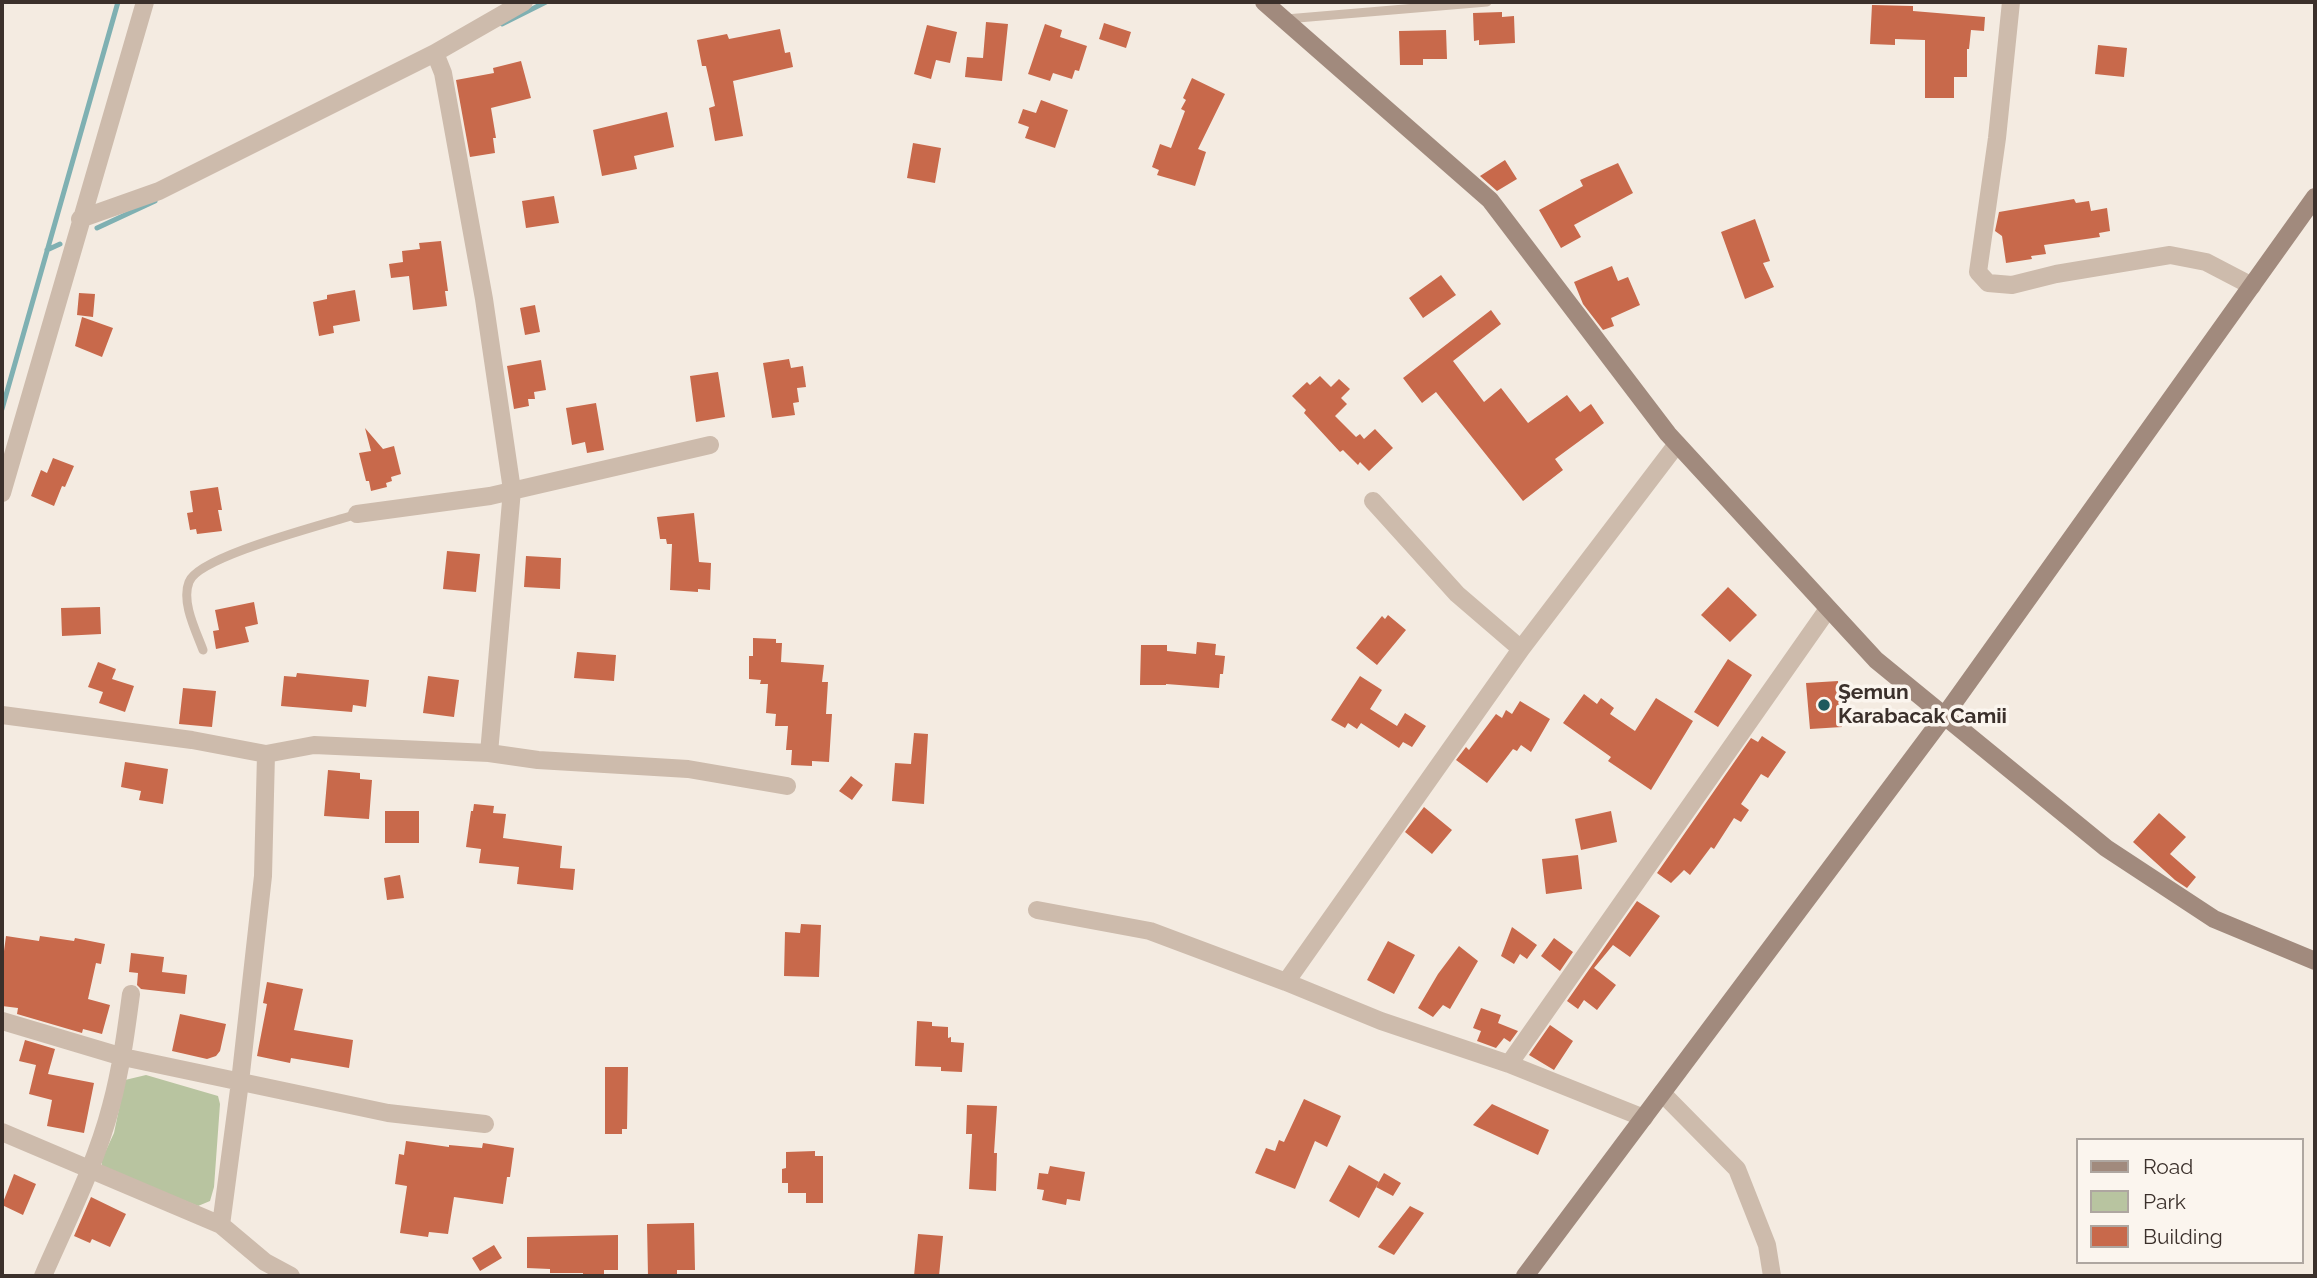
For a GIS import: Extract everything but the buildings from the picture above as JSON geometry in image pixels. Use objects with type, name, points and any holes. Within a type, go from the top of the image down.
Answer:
[{"type":"street","points":[[2,494],[145,2]]},
{"type":"street","points":[[80,219],[159,191],[435,53],[524,2]]},
{"type":"street","points":[[1264,2],[1490,201],[1677,444],[1876,660],[2106,848],[2214,919],[2315,961]]},
{"type":"street","points":[[2011,2],[1997,138],[1978,272],[1988,284],[2012,285],[2056,274],[2170,255],[2206,262],[2252,286]]},
{"type":"street","points":[[435,53],[443,73],[484,299],[512,490],[489,753]]},
{"type":"street","points":[[1525,1276],[1945,715],[2315,197]]},
{"type":"street","points":[[1286,982],[1521,649],[1677,444]]},
{"type":"street","points":[[357,514],[490,496],[710,445]]},
{"type":"street","points":[[1373,501],[1457,594],[1521,649]]},
{"type":"street","points":[[1508,1064],[1828,609]]},
{"type":"street","points":[[2,715],[192,740],[266,754],[314,745],[489,753],[538,760],[688,769],[787,786]]},
{"type":"street","points":[[221,1225],[263,876],[266,754]]},
{"type":"street","points":[[1037,909],[1150,931],[1381,1021],[1508,1064],[1644,1118]]},
{"type":"street","points":[[43,1276],[89,1170],[111,1108],[123,1057],[131,994]]},
{"type":"street","points":[[2,1021],[123,1057],[240,1082],[388,1113],[485,1124]]},
{"type":"street","points":[[1662,1093],[1737,1169],[1767,1245],[1772,1276]]},
{"type":"street","points":[[2,1132],[221,1225],[265,1262],[291,1276]]},
{"type":"lane","points":[[1284,19],[1487,2]]},
{"type":"lane","points":[[203,650],[192,620],[187,593],[189,581],[195,573],[230,554],[357,514]]},
{"type":"green space","points":[[146,1075],[218,1096],[220,1104],[214,1187],[210,1201],[198,1206],[102,1167],[102,1159],[114,1133],[125,1080]]},
{"type":"waterway","points":[[2,409],[118,2]]},
{"type":"waterway","points":[[502,24],[546,2]]},
{"type":"waterway","points":[[97,228],[155,201]]},
{"type":"waterway","points":[[47,250],[60,244]]},
{"type":"place","name":"Şemun Karabacak Camii","points":[[1824,705]]}]
